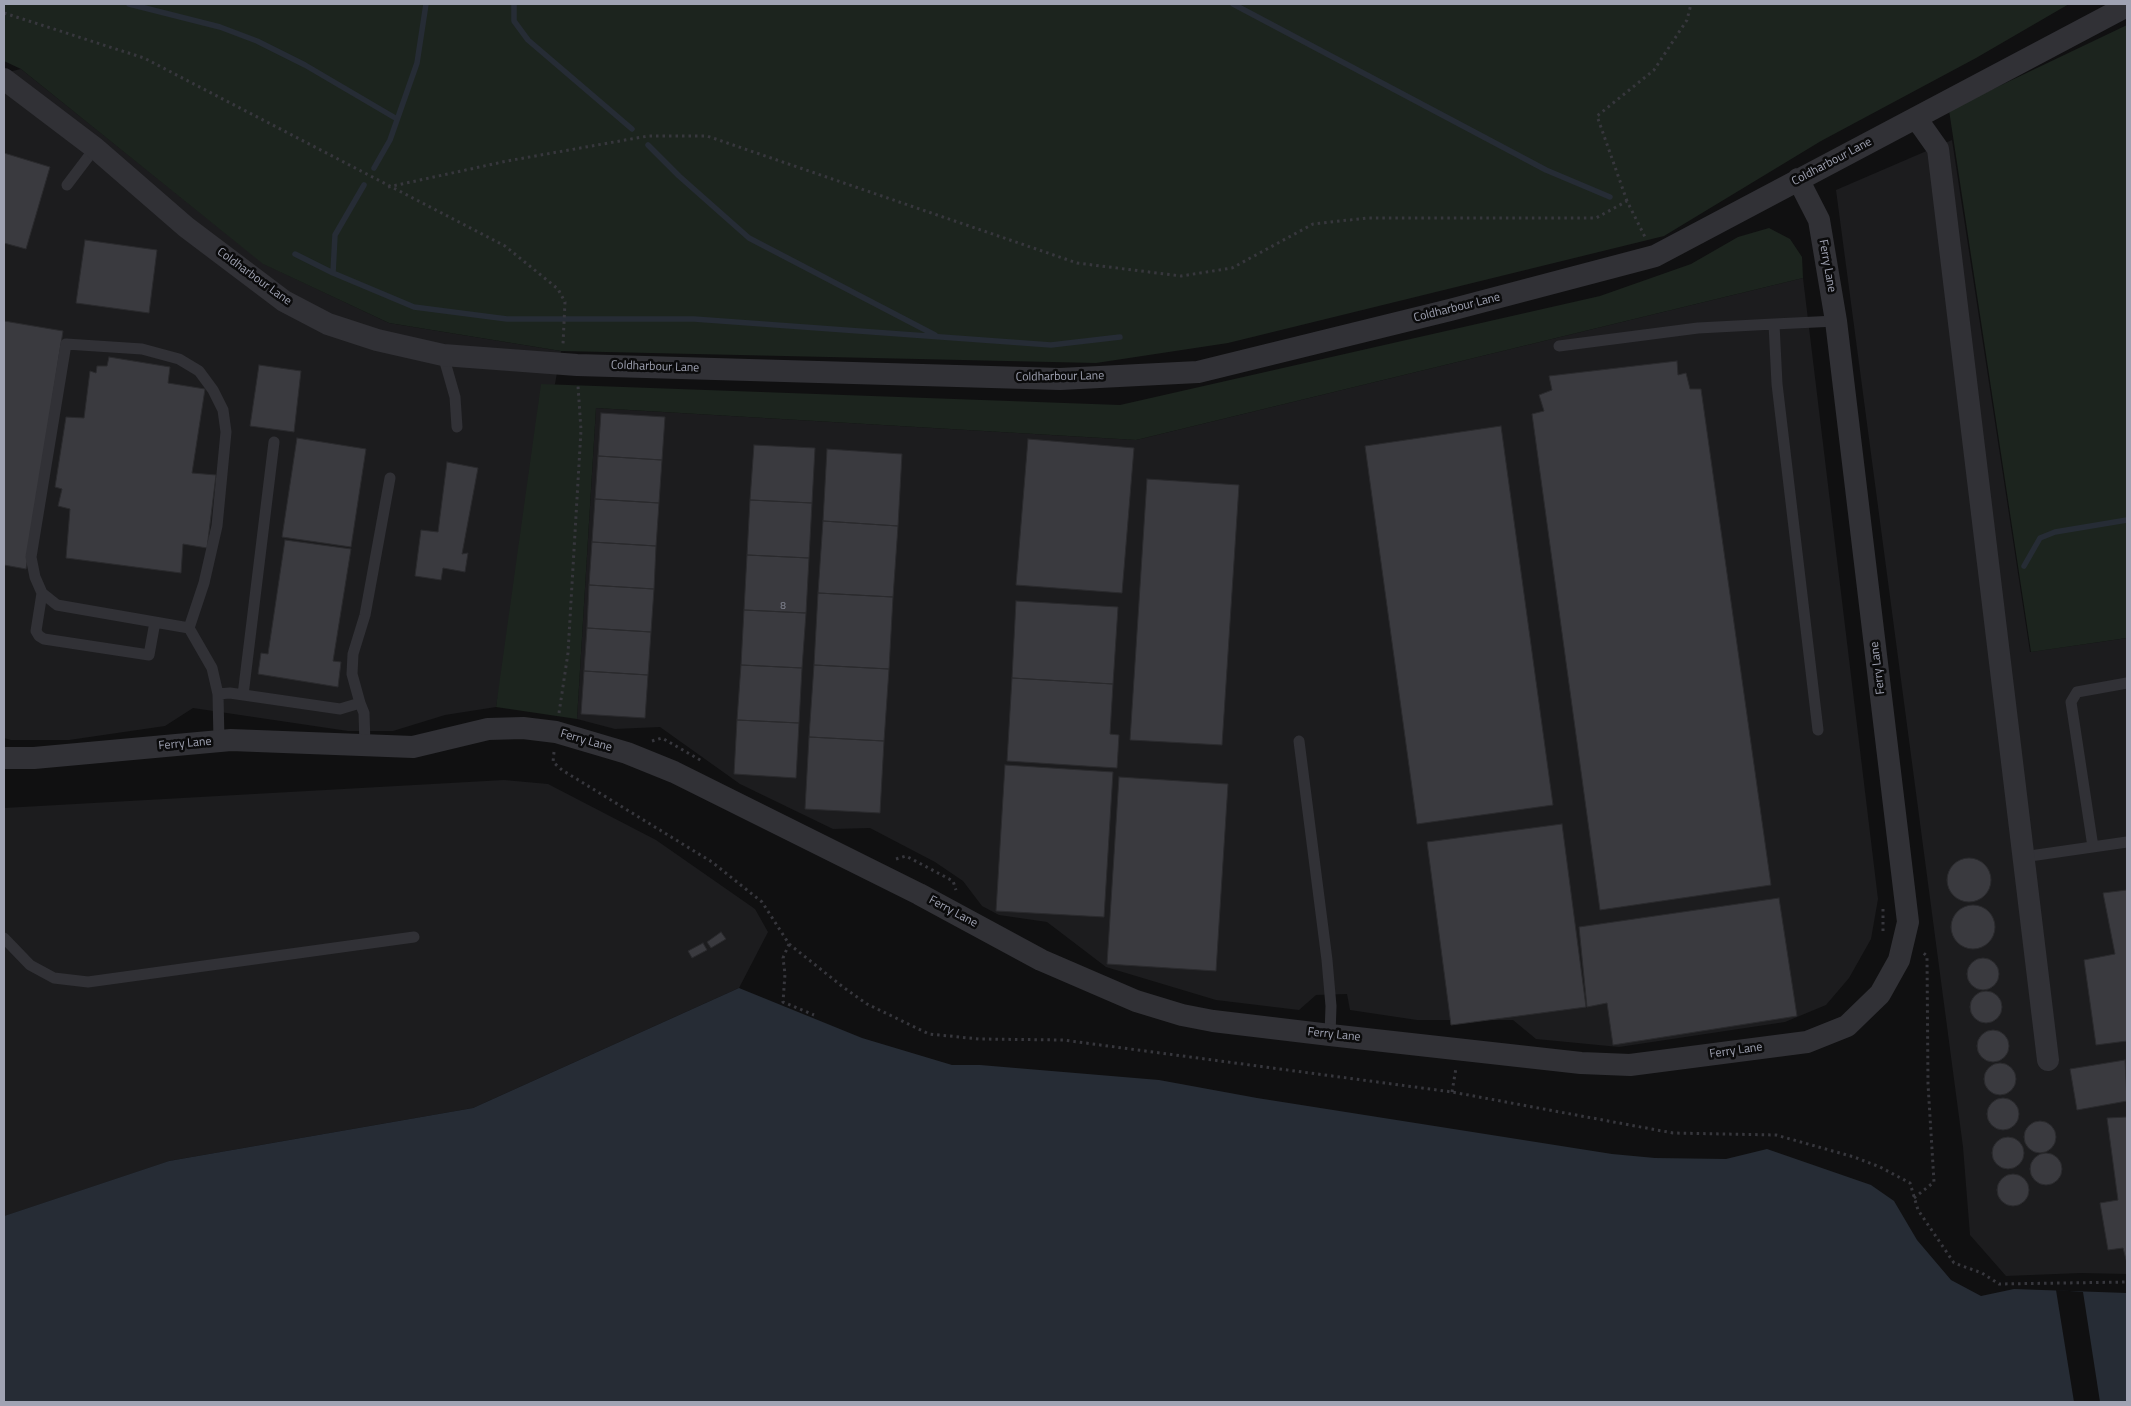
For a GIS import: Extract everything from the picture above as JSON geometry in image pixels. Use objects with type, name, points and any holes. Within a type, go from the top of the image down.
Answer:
[{"type":"street","name":"Coldharbour Lane","points":[[4,79],[95,148],[186,227],[284,301],[328,324],[377,340],[443,355],[578,365],[1060,379],[1198,372],[1460,308],[1654,256],[2127,6]]},
{"type":"street","points":[[1916,118],[1938,149],[2048,1060]]},
{"type":"street","name":"Ferry Lane","points":[[4,758],[34,758],[219,741],[412,747],[472,731],[488,729],[523,728],[556,732],[626,753],[674,772],[919,894],[1041,960],[1136,1001],[1182,1015],[1213,1021],[1330,1035],[1581,1063],[1630,1066],[1807,1042],[1847,1026],[1880,994],[1899,960],[1908,922],[1836,321],[1818,220],[1798,179]]},
{"type":"lane","points":[[67,185],[95,148]]},
{"type":"lane","points":[[1559,346],[1698,328],[1836,321]]},
{"type":"lane","points":[[1774,324],[1777,384],[1818,730]]},
{"type":"lane","points":[[189,628],[57,605],[42,593],[34,577],[32,557],[66,344],[142,349],[179,359],[199,372],[213,390],[223,410],[226,432],[217,526],[204,583],[189,628],[212,668],[218,694],[219,741]]},
{"type":"lane","points":[[443,355],[455,397],[457,427]]},
{"type":"lane","points":[[243,695],[274,442]]},
{"type":"lane","points":[[365,745],[364,713],[352,674],[353,654],[365,615],[390,478]]},
{"type":"lane","points":[[42,593],[36,631],[44,639],[149,656],[155,622]]},
{"type":"lane","points":[[2093,847],[2071,702],[2077,692],[2127,684]]},
{"type":"lane","points":[[218,694],[243,695],[340,709],[360,704]]},
{"type":"lane","points":[[1300,741],[1327,960],[1331,1006],[1330,1035]]},
{"type":"lane","points":[[2023,857],[2127,842]]},
{"type":"lane","points":[[4,938],[30,965],[46,974],[54,978],[88,982],[414,937]]},
{"type":"path","points":[[1654,256],[1627,201],[1596,116],[1654,70],[1687,20],[1692,4]]},
{"type":"path","points":[[4,13],[144,58],[388,187],[505,246],[558,289],[565,302],[563,346],[576,347],[578,401],[582,430],[568,653],[556,732]]},
{"type":"path","points":[[388,187],[506,161],[648,136],[707,136],[1077,262],[1182,276],[1232,268],[1313,224],[1367,218],[1596,218],[1627,201]]},
{"type":"path","points":[[669,741],[701,760]]},
{"type":"path","points":[[553,762],[712,862],[762,902],[789,944],[867,1004],[929,1034],[979,1039],[1063,1040],[1452,1092],[1673,1132],[1776,1135],[1880,1167],[1910,1183],[1918,1210],[1954,1263],[1982,1273],[1999,1284],[2127,1282]]},
{"type":"path","points":[[906,856],[953,881]]},
{"type":"path","points":[[1882,936],[1883,902]]},
{"type":"path","points":[[789,944],[783,958],[785,974],[783,1002],[814,1015]]},
{"type":"path","points":[[1904,944],[1925,952],[1927,956],[1928,1084],[1934,1182],[1914,1198]]},
{"type":"path","points":[[1452,1092],[1455,1075]]},
{"type":"shaded area","points":[[4,4],[2069,4],[1976,58],[1821,141],[1664,236],[1228,343],[1096,363],[561,351],[389,323],[263,264],[21,69],[4,61]]},
{"type":"shaded area","points":[[2127,25],[2127,638],[2031,652],[1949,110]]},
{"type":"shaded area","points":[[21,69],[264,264],[389,323],[561,351],[496,707],[445,715],[393,731],[348,731],[193,708],[165,726],[69,740],[11,740],[4,738],[4,73]]},
{"type":"shaded area","points":[[1952,140],[2030,652],[2127,638],[2127,1274],[2081,1273],[2006,1276],[1970,1235],[1963,1147],[1836,190]]},
{"type":"shaded area","points":[[1769,228],[1790,239],[1802,257],[1803,278],[1136,440],[596,408],[577,719],[496,707],[541,384],[1120,405],[1600,296],[1691,264],[1738,237]]},
{"type":"shaded area","points":[[1803,278],[1878,899],[1871,939],[1849,978],[1826,1005],[1785,1022],[1619,1047],[1536,1039],[1513,1020],[1417,1020],[1350,1010],[1347,994],[1316,995],[1299,1010],[1216,1000],[1106,967],[1047,922],[999,915],[982,906],[963,881],[935,862],[870,828],[833,829],[740,784],[660,727],[615,729],[577,719],[596,408],[1136,440]]},
{"type":"shaded area","points":[[504,780],[548,784],[656,840],[755,909],[768,932],[739,988],[473,1108],[169,1161],[4,1216],[4,808]]},
{"type":"shaded area","points":[[739,988],[862,1038],[952,1065],[980,1065],[1159,1080],[1257,1098],[1612,1154],[1655,1158],[1726,1159],[1767,1149],[1871,1185],[1894,1201],[1917,1240],[1951,1280],[1981,1296],[2014,1289],[2127,1293],[2127,1402],[4,1402],[4,1216],[169,1161],[473,1108]]},
{"type":"pier","points":[[2056,1290],[2083,1292],[2100,1402],[2074,1402]]},
{"type":"building","points":[[4,153],[50,167],[26,249],[4,243]]},
{"type":"building","points":[[85,240],[157,250],[149,313],[76,303]]},
{"type":"building","points":[[4,321],[63,331],[26,569],[4,565]]},
{"type":"building","points":[[109,357],[170,367],[168,383],[205,389],[192,473],[216,475],[207,548],[183,544],[181,573],[66,558],[70,509],[58,506],[62,489],[55,487],[66,417],[84,418],[90,371],[96,373],[97,366],[107,366]]},
{"type":"building","points":[[1677,361],[1678,375],[1686,373],[1690,389],[1701,389],[1771,885],[1600,910],[1532,414],[1544,411],[1539,395],[1552,390],[1549,376]]},
{"type":"building","points":[[259,365],[301,371],[294,432],[250,426]]},
{"type":"building","points":[[601,413],[665,417],[662,460],[598,456]]},
{"type":"building","points":[[1501,426],[1553,805],[1417,824],[1365,446]]},
{"type":"building","points":[[297,438],[366,449],[351,547],[282,537]]},
{"type":"building","points":[[1028,439],[1134,448],[1122,593],[1016,585]]},
{"type":"building","points":[[754,445],[815,448],[812,503],[750,500]]},
{"type":"building","points":[[827,449],[902,454],[898,526],[823,521]]},
{"type":"building","points":[[598,456],[662,460],[659,503],[595,499]]},
{"type":"building","points":[[447,462],[478,468],[462,554],[468,553],[465,572],[443,568],[441,580],[415,576],[421,530],[438,532]]},
{"type":"building","points":[[1147,479],[1239,485],[1222,745],[1130,740]]},
{"type":"building","points":[[595,499],[659,503],[656,546],[592,542]]},
{"type":"building","points":[[750,500],[812,503],[809,558],[747,555]]},
{"type":"building","points":[[823,521],[898,526],[893,597],[818,593]]},
{"type":"building","points":[[285,540],[351,549],[333,661],[341,662],[338,687],[258,674],[261,653],[268,654]]},
{"type":"building","points":[[592,542],[656,546],[654,589],[589,585]]},
{"type":"building","points":[[747,555],[809,558],[806,613],[744,610]]},
{"type":"building","points":[[589,585],[654,589],[651,632],[587,628]]},
{"type":"building","points":[[818,593],[893,597],[889,669],[814,665]]},
{"type":"building","points":[[1016,601],[1118,607],[1113,684],[1012,678]]},
{"type":"building","points":[[744,610],[806,613],[802,668],[741,665]]},
{"type":"building","points":[[587,628],[651,632],[648,675],[584,671]]},
{"type":"building","points":[[741,665],[802,668],[799,723],[737,720]]},
{"type":"building","points":[[814,665],[889,669],[884,741],[809,737]]},
{"type":"building","points":[[584,671],[648,675],[645,718],[581,714]]},
{"type":"building","points":[[1012,678],[1113,684],[1110,734],[1119,735],[1117,768],[1007,761]]},
{"type":"building","points":[[737,720],[799,723],[796,778],[734,774]]},
{"type":"building","points":[[809,737],[884,741],[880,813],[805,809]]},
{"type":"building","points":[[1005,765],[1113,772],[1104,917],[996,911]]},
{"type":"building","points":[[1119,777],[1228,784],[1216,971],[1107,964]]},
{"type":"building","points":[[1562,824],[1586,1007],[1451,1025],[1427,842]]},
{"type":"building","points":[[1969,858],[1981,862],[1987,868],[1991,880],[1987,892],[1981,898],[1969,902],[1957,898],[1951,892],[1947,880],[1951,868],[1957,862]]},
{"type":"building","points":[[2127,890],[2127,1041],[2096,1045],[2084,960],[2115,954],[2103,893]]},
{"type":"building","points":[[1779,898],[1797,1016],[1613,1045],[1607,1003],[1587,1007],[1579,927]]},
{"type":"building","points":[[1973,905],[1985,909],[1991,915],[1995,927],[1991,939],[1985,945],[1973,949],[1961,945],[1955,939],[1951,927],[1955,915],[1961,909]]},
{"type":"building","points":[[721,932],[726,939],[711,948],[707,942]]},
{"type":"building","points":[[703,943],[707,950],[692,958],[688,951]]},
{"type":"building","points":[[1983,958],[1994,963],[1999,974],[1994,985],[1983,990],[1972,985],[1967,974],[1972,963]]},
{"type":"building","points":[[1986,991],[1997,996],[2002,1007],[1997,1018],[1986,1023],[1975,1018],[1970,1007],[1975,996]]},
{"type":"building","points":[[1993,1030],[2004,1035],[2009,1046],[2004,1057],[1993,1062],[1982,1057],[1977,1046],[1982,1035]]},
{"type":"building","points":[[2125,1060],[2127,1101],[2077,1110],[2070,1069]]},
{"type":"building","points":[[2000,1063],[2011,1068],[2016,1079],[2011,1090],[2000,1095],[1989,1090],[1984,1079],[1989,1068]]},
{"type":"building","points":[[2003,1098],[2014,1103],[2019,1114],[2014,1125],[2003,1130],[1992,1125],[1987,1114],[1992,1103]]},
{"type":"building","points":[[2127,1117],[2127,1263],[2123,1248],[2108,1250],[2100,1203],[2118,1200],[2107,1118]]},
{"type":"building","points":[[2040,1121],[2051,1126],[2056,1137],[2051,1148],[2040,1153],[2029,1148],[2024,1137],[2029,1126]]},
{"type":"building","points":[[2008,1137],[2019,1142],[2024,1153],[2019,1164],[2008,1169],[1997,1164],[1992,1153],[1997,1142]]},
{"type":"building","points":[[2046,1153],[2057,1158],[2062,1169],[2057,1180],[2046,1185],[2035,1180],[2030,1169],[2035,1158]]},
{"type":"building","points":[[2013,1174],[2024,1179],[2029,1190],[2024,1201],[2013,1206],[2002,1201],[1997,1190],[2002,1179]]},
{"type":"waterway","points":[[129,4],[220,27],[257,41],[305,65],[397,119]]},
{"type":"waterway","points":[[374,168],[390,140],[417,63],[426,4]]},
{"type":"waterway","points":[[514,4],[514,21],[528,40],[632,129]]},
{"type":"waterway","points":[[1233,4],[1546,170],[1610,197]]},
{"type":"waterway","points":[[648,145],[679,176],[749,238],[935,335]]},
{"type":"waterway","points":[[333,273],[335,235],[364,185]]},
{"type":"waterway","points":[[295,254],[333,273],[414,307],[507,319],[694,319],[1051,345],[1120,337]]},
{"type":"waterway","points":[[2024,566],[2040,538],[2055,532],[2127,520]]}]
